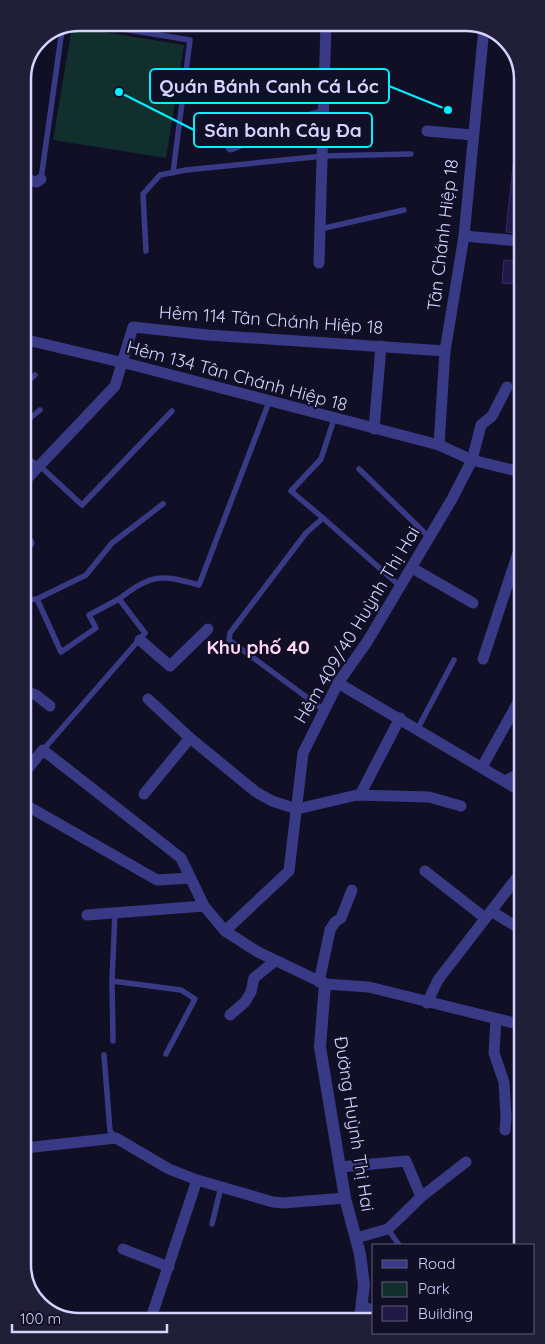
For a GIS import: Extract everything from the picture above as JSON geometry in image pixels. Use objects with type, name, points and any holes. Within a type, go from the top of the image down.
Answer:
[{"type":"street","points":[[319,263],[324,156],[326,31]]},
{"type":"street","name":"Tân Chánh Hiệp 18","points":[[439,445],[445,351],[464,236],[472,135],[483,35]]},
{"type":"street","points":[[231,147],[283,125],[324,113]]},
{"type":"street","points":[[427,131],[472,135]]},
{"type":"street","points":[[31,181],[37,182],[41,179]]},
{"type":"street","points":[[464,236],[514,240]]},
{"type":"street","name":"Hẻm 114 Tân Chánh Hiệp 18","points":[[124,364],[133,327],[208,335],[445,351]]},
{"type":"street","name":"Hẻm 134 Tân Chánh Hiệp 18","points":[[31,341],[439,445],[472,460],[514,470]]},
{"type":"street","points":[[374,429],[381,346]]},
{"type":"street","points":[[31,475],[115,386],[124,364]]},
{"type":"street","name":"Hẻm 409/40 Huỳnh Thị Hai","points":[[224,931],[289,871],[303,753],[338,683],[367,642],[430,538],[472,460],[480,424],[492,416],[507,386]]},
{"type":"street","points":[[483,659],[514,565]]},
{"type":"street","points":[[412,568],[473,603]]},
{"type":"street","points":[[140,640],[170,666],[208,629]]},
{"type":"street","points":[[338,683],[418,728],[514,786]]},
{"type":"street","points":[[31,693],[50,706]]},
{"type":"street","points":[[148,699],[190,738],[256,792],[272,801],[297,809],[360,795],[429,797],[461,806]]},
{"type":"street","points":[[482,766],[514,709]]},
{"type":"street","points":[[360,795],[400,718]]},
{"type":"street","points":[[144,794],[190,738]]},
{"type":"street","points":[[31,765],[43,750],[182,858],[204,906],[224,931],[275,961],[322,983],[369,988],[514,1023]]},
{"type":"street","points":[[505,781],[514,776]]},
{"type":"street","points":[[31,808],[157,880],[190,878]]},
{"type":"street","points":[[425,872],[488,914],[514,926]]},
{"type":"street","points":[[427,1003],[438,980],[514,881]]},
{"type":"street","points":[[322,983],[330,930],[335,922],[341,918],[352,890]]},
{"type":"street","points":[[87,915],[204,906]]},
{"type":"street","points":[[230,1015],[245,1002],[251,992],[254,978],[275,961]]},
{"type":"street","name":"Đường Huỳnh Thị Hai","points":[[322,983],[320,1047],[345,1198],[356,1238],[368,1308]]},
{"type":"street","points":[[496,1019],[494,1053],[504,1082],[505,1130]]},
{"type":"street","points":[[31,1147],[116,1138],[169,1169],[221,1187],[283,1203],[345,1198]]},
{"type":"street","points":[[340,1167],[406,1161],[421,1197]]},
{"type":"street","points":[[356,1238],[388,1229],[421,1197],[466,1162]]},
{"type":"street","points":[[153,1312],[197,1180]]},
{"type":"street","points":[[123,1249],[169,1267]]},
{"type":"lane","points":[[138,31],[190,40],[173,173]]},
{"type":"lane","points":[[41,179],[61,35]]},
{"type":"lane","points":[[146,251],[143,194],[160,175],[218,166],[324,156],[411,154]]},
{"type":"lane","points":[[320,229],[404,210]]},
{"type":"lane","points":[[31,379],[35,375]]},
{"type":"lane","points":[[37,599],[61,652],[96,628],[89,615],[119,599],[142,582],[169,577],[200,585],[269,402]]},
{"type":"lane","points":[[31,417],[40,410]]},
{"type":"lane","points":[[31,460],[40,466],[82,505],[172,411]]},
{"type":"lane","points":[[334,419],[321,460],[291,491],[401,587]]},
{"type":"lane","points":[[359,469],[430,538]]},
{"type":"lane","points":[[31,599],[37,599],[86,575],[112,543],[163,504]]},
{"type":"lane","points":[[323,518],[306,533],[230,633],[229,640],[324,710]]},
{"type":"lane","points":[[43,750],[145,633],[119,599]]},
{"type":"lane","points":[[418,728],[454,660]]},
{"type":"lane","points":[[113,1041],[112,981],[115,912]]},
{"type":"lane","points":[[112,981],[181,990],[196,1000],[166,1054]]},
{"type":"lane","points":[[104,1055],[110,1131],[116,1138]]},
{"type":"lane","points":[[212,1224],[221,1187]]},
{"type":"lane","points":[[388,1229],[398,1244]]},
{"type":"green space","points":[[97,31],[184,45],[166,158],[53,140],[71,32]]},
{"type":"building","points":[[514,157],[514,233],[506,232]]},
{"type":"building","points":[[504,260],[514,261],[514,284],[502,283]]},
{"type":"place","name":"Sân banh Cây Đa","points":[[119,92]]},
{"type":"place","name":"Quán Bánh Canh Cá Lóc","points":[[448,110]]},
{"type":"district","name":"Khu phố 40","points":[[258,647]]}]
